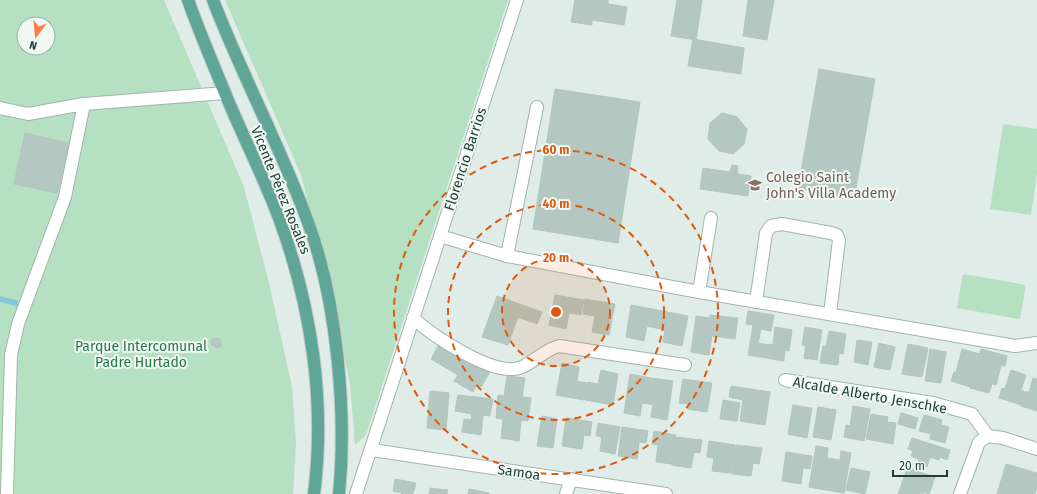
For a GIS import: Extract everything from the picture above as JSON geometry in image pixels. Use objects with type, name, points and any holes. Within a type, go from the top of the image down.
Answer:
[{"type":"main road","name":"Vicente Pérez Rosales","points":[[188,0],[225,93],[279,216],[297,272],[305,307],[316,378],[318,446],[314,494]]},
{"type":"main road","name":"Vicente Pérez Rosales","points":[[213,0],[301,204],[324,277],[334,340],[340,401],[342,440],[339,494]]},
{"type":"street","name":"Florencio Barrios","points":[[356,494],[372,450],[413,318],[517,0]]},
{"type":"street","points":[[0,108],[28,114],[84,104],[225,93]]},
{"type":"street","points":[[7,494],[11,355],[18,324],[65,197],[84,104]]},
{"type":"street","points":[[507,256],[537,107]]},
{"type":"street","points":[[698,292],[711,218]]},
{"type":"street","points":[[756,302],[766,233],[771,226],[782,224],[831,233],[837,236],[840,240],[830,314]]},
{"type":"street","points":[[440,236],[507,256],[698,292],[1015,346],[1037,343]]},
{"type":"street","points":[[413,318],[428,331],[449,345],[473,358],[508,369],[520,368],[549,349],[559,346],[685,365]]},
{"type":"street","name":"Alcalde Alberto Jenschke","points":[[785,380],[933,403],[972,414],[988,436]]},
{"type":"street","points":[[960,494],[979,442],[988,436],[1003,438],[1037,449]]},
{"type":"street","name":"Samoa","points":[[372,450],[666,494]]},
{"type":"street","points":[[566,494],[571,479]]},
{"type":"green space","name":"Parque Intercomunal Padre Hurtado","points":[[0,0],[164,0],[244,187],[269,283],[292,387],[296,445],[293,494],[0,494]]},
{"type":"green space","points":[[225,0],[508,0],[366,435],[355,445],[350,383],[327,275],[301,175]]},
{"type":"green space","points":[[1003,124],[1037,129],[1037,173],[1031,215],[990,209]]},
{"type":"green space","points":[[963,274],[1026,285],[1020,319],[957,308]]},
{"type":"building","points":[[575,0],[608,0],[608,4],[627,7],[624,25],[592,20],[592,25],[571,22]]},
{"type":"building","points":[[677,0],[702,0],[696,40],[671,36]]},
{"type":"building","points":[[748,0],[774,0],[767,40],[743,36]]},
{"type":"building","points":[[693,39],[744,48],[741,74],[688,66]]},
{"type":"building","points":[[819,69],[875,79],[854,199],[798,189]]},
{"type":"building","points":[[555,89],[640,102],[618,243],[533,229]]},
{"type":"building","points":[[722,113],[737,117],[747,129],[744,144],[733,154],[719,151],[708,139],[710,123]]},
{"type":"building","points":[[25,133],[69,143],[57,193],[14,184]]},
{"type":"building","points":[[732,165],[738,166],[737,174],[751,176],[748,196],[700,189],[703,168],[730,172]]},
{"type":"building","points":[[555,295],[584,300],[581,315],[569,313],[566,329],[549,325]]},
{"type":"building","points":[[497,296],[542,312],[537,324],[518,317],[508,345],[482,337]]},
{"type":"building","points":[[585,299],[615,304],[609,335],[592,332],[595,316],[583,314]]},
{"type":"building","points":[[631,305],[688,316],[682,346],[663,342],[665,330],[647,326],[644,341],[626,337]]},
{"type":"building","points":[[748,311],[774,315],[771,331],[761,329],[758,343],[769,345],[767,358],[748,355],[753,325],[746,324]]},
{"type":"building","points":[[710,315],[738,318],[735,339],[712,336],[709,355],[691,352],[696,316],[710,318]]},
{"type":"building","points":[[775,327],[792,330],[789,351],[785,350],[784,361],[767,358],[769,344],[773,345]]},
{"type":"building","points":[[805,327],[822,330],[817,360],[804,358],[806,346],[802,345]]},
{"type":"building","points":[[829,331],[846,334],[843,354],[839,353],[838,365],[820,363],[823,346],[826,347]]},
{"type":"building","points":[[215,338],[220,339],[221,346],[217,348],[211,345],[211,340]]},
{"type":"building","points":[[857,340],[872,342],[868,365],[854,362]]},
{"type":"building","points":[[440,343],[490,372],[481,387],[477,385],[473,392],[454,381],[458,375],[431,359]]},
{"type":"building","points":[[879,343],[895,347],[890,370],[874,367]]},
{"type":"building","points":[[908,344],[928,348],[922,377],[902,374]]},
{"type":"building","points":[[930,349],[946,352],[941,383],[925,381]]},
{"type":"building","points":[[962,349],[979,354],[970,387],[951,381],[954,372],[956,372]]},
{"type":"building","points":[[981,349],[1007,356],[1005,366],[1001,365],[996,385],[992,384],[989,393],[970,388]]},
{"type":"building","points":[[562,363],[579,367],[577,381],[587,383],[584,400],[556,395]]},
{"type":"building","points":[[601,370],[618,374],[613,405],[585,400],[588,382],[598,384]]},
{"type":"building","points":[[1011,370],[1026,375],[1021,390],[1025,392],[1021,405],[999,398],[1002,388],[1005,389]]},
{"type":"building","points":[[630,374],[651,378],[647,404],[642,403],[640,416],[624,413]]},
{"type":"building","points":[[507,376],[525,378],[522,397],[531,398],[528,421],[521,420],[519,441],[501,438],[503,419],[496,418],[498,395],[504,396]]},
{"type":"building","points":[[652,378],[673,381],[667,420],[651,417],[653,405],[648,404]]},
{"type":"building","points":[[1033,378],[1037,379],[1037,411],[1021,406],[1025,392],[1029,392]]},
{"type":"building","points":[[683,379],[712,383],[707,412],[688,409],[689,404],[679,403]]},
{"type":"building","points":[[731,386],[770,392],[765,425],[740,421],[743,400],[729,397]]},
{"type":"building","points":[[430,391],[449,393],[446,430],[427,428]]},
{"type":"building","points":[[458,395],[493,399],[490,416],[483,415],[481,435],[462,432],[464,419],[471,420],[472,414],[455,411]]},
{"type":"building","points":[[723,400],[740,403],[737,421],[720,419]]},
{"type":"building","points":[[793,405],[812,408],[807,438],[788,434]]},
{"type":"building","points":[[853,406],[870,409],[864,441],[844,437],[846,425],[850,426]]},
{"type":"building","points":[[818,407],[836,410],[831,440],[813,437]]},
{"type":"building","points":[[901,413],[918,418],[915,429],[898,424]]},
{"type":"building","points":[[871,414],[888,417],[887,422],[896,423],[893,444],[866,439]]},
{"type":"building","points":[[924,415],[942,420],[941,425],[949,427],[945,443],[930,439],[931,434],[919,431]]},
{"type":"building","points":[[542,416],[557,419],[553,448],[537,446]]},
{"type":"building","points":[[566,418],[592,422],[590,436],[584,435],[582,449],[562,446]]},
{"type":"building","points":[[598,423],[620,427],[615,454],[600,451],[602,437],[596,436]]},
{"type":"building","points":[[622,427],[648,431],[646,443],[639,442],[637,459],[618,456]]},
{"type":"building","points":[[654,431],[676,435],[672,464],[656,462],[658,445],[652,444]]},
{"type":"building","points":[[677,437],[702,440],[700,453],[694,452],[691,468],[672,465]]},
{"type":"building","points":[[912,438],[950,450],[947,460],[940,457],[939,460],[930,457],[927,467],[917,464],[919,459],[911,456],[913,451],[908,449]]},
{"type":"building","points":[[709,441],[735,445],[731,473],[712,471],[714,458],[707,457]]},
{"type":"building","points":[[736,445],[762,448],[759,464],[753,463],[751,476],[732,474]]},
{"type":"building","points":[[816,446],[828,448],[827,458],[840,460],[841,451],[851,453],[844,493],[809,487]]},
{"type":"building","points":[[786,452],[812,456],[810,469],[803,468],[801,484],[782,481]]},
{"type":"building","points":[[1006,464],[1037,473],[1037,487],[1035,494],[997,494]]},
{"type":"building","points":[[851,468],[870,472],[865,494],[846,490]]},
{"type":"building","points":[[907,468],[935,477],[929,494],[901,486]]},
{"type":"building","points":[[395,479],[416,483],[413,494],[401,494],[402,493],[393,491]]},
{"type":"building","points":[[901,486],[924,494],[898,494]]},
{"type":"building","points":[[430,488],[448,490],[447,494],[429,494]]},
{"type":"building","points":[[469,489],[489,493],[489,494],[468,494]]},
{"type":"waterway","points":[[0,299],[16,303]]},
{"type":"place","name":"Colegio Saint John's Villa Academy","points":[[755,185]]}]
